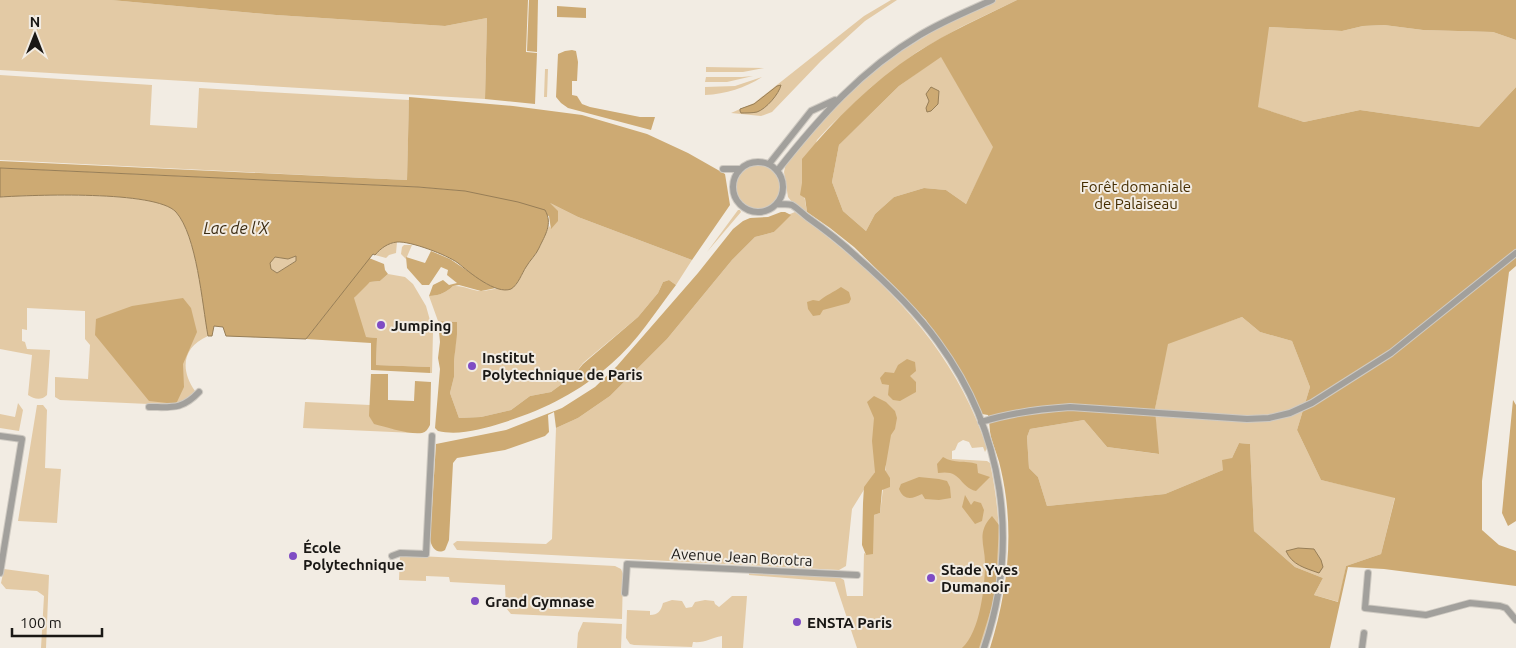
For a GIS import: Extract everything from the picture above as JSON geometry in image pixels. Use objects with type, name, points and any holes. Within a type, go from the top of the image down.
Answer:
[{"type":"street","points":[[777,170],[839,98],[866,73],[914,39],[992,0]]},
{"type":"street","points":[[770,164],[811,111],[839,98]]},
{"type":"street","points":[[733,182],[723,168],[740,169],[754,162],[770,164],[777,170],[781,176],[783,189],[792,206],[846,246],[884,281],[914,312],[949,359],[964,383],[981,422],[996,472],[1004,526],[1003,560],[999,590],[984,648]]},
{"type":"street","points":[[740,169],[732,187],[735,198],[747,210],[766,211],[777,204],[783,189]]},
{"type":"street","points":[[777,204],[792,206]]},
{"type":"street","points":[[981,422],[1009,415],[1070,407],[1233,419],[1269,418],[1290,414],[1312,403],[1391,354],[1516,253]]},
{"type":"street","points":[[149,407],[172,408],[180,406],[190,401],[199,392]]},
{"type":"street","points":[[0,436],[22,439],[0,573]]},
{"type":"street","points":[[392,556],[400,553],[426,554],[432,436]]},
{"type":"street","name":"Avenue Jean Borotra","points":[[625,593],[627,564],[857,575]]},
{"type":"street","points":[[1368,573],[1365,608],[1426,615],[1470,603],[1506,608],[1516,620]]},
{"type":"street","points":[[1362,648],[1364,632]]},
{"type":"shaded area","points":[[0,0],[111,0],[276,15],[445,26],[487,18],[485,99],[0,70]]},
{"type":"shaded area","points":[[891,0],[897,0],[865,21],[821,61],[772,112],[761,116],[731,113],[754,103],[864,16]]},
{"type":"shaded area","points":[[995,0],[1017,0],[961,27],[917,52],[870,88],[830,126],[817,140],[802,183],[807,212],[792,202],[788,197],[784,172],[786,163],[812,131],[846,95],[872,72],[900,52],[940,27]]},
{"type":"shaded area","points":[[1384,25],[1423,30],[1493,32],[1516,40],[1516,87],[1479,127],[1360,110],[1304,122],[1257,107],[1268,27],[1342,31],[1363,26]]},
{"type":"shaded area","points":[[941,56],[994,147],[966,204],[946,190],[924,188],[894,197],[875,214],[866,231],[843,211],[832,182],[839,145],[899,86]]},
{"type":"shaded area","points":[[706,67],[764,68],[743,72],[706,72]]},
{"type":"shaded area","points":[[545,69],[548,69],[547,97],[544,97]]},
{"type":"shaded area","points":[[0,75],[152,85],[150,125],[197,128],[199,88],[409,100],[407,180],[0,160]]},
{"type":"shaded area","points":[[753,76],[727,82],[705,82],[706,77]]},
{"type":"shaded area","points":[[762,77],[735,90],[705,95],[705,87],[735,86]]},
{"type":"shaded area","points":[[762,165],[774,171],[779,178],[779,196],[774,203],[767,208],[754,209],[742,203],[737,196],[736,183],[742,171],[749,166]]},
{"type":"shaded area","points":[[85,195],[129,198],[165,205],[175,211],[188,235],[198,270],[208,336],[193,346],[186,360],[187,375],[195,391],[190,396],[171,405],[60,400],[55,397],[55,377],[88,379],[90,345],[85,339],[85,311],[27,308],[27,330],[22,329],[22,341],[25,342],[27,349],[50,350],[47,395],[38,399],[28,395],[32,355],[0,349],[0,197]]},
{"type":"shaded area","points":[[548,202],[578,217],[692,260],[676,285],[669,280],[663,282],[658,293],[638,317],[583,363],[574,375],[551,392],[530,396],[511,410],[481,417],[459,418],[450,393],[454,377],[457,322],[438,321],[429,296],[443,293],[453,286],[482,291],[507,290],[516,285],[527,265],[536,254],[549,226],[551,228]]},
{"type":"shaded area","points":[[738,210],[741,212],[707,252]]},
{"type":"shaded area","points":[[795,212],[856,261],[911,315],[955,377],[973,411],[987,448],[985,452],[983,447],[972,448],[969,442],[963,440],[952,451],[952,459],[987,461],[990,463],[994,486],[999,533],[999,557],[994,603],[980,648],[857,648],[835,582],[749,575],[749,572],[837,576],[844,580],[847,596],[863,596],[864,553],[867,555],[874,515],[880,513],[886,465],[875,472],[852,509],[846,566],[839,570],[457,550],[453,544],[457,541],[546,544],[552,539],[556,428],[578,418],[610,396],[667,339],[732,260],[755,237],[774,232],[790,214]]},
{"type":"shaded area","points":[[397,242],[396,253],[386,258],[375,255],[385,245]]},
{"type":"shaded area","points":[[404,245],[412,245],[406,259],[401,254]]},
{"type":"shaded area","points":[[296,256],[297,260],[277,273],[271,269],[269,263],[275,257],[288,259]]},
{"type":"shaded area","name":"Jumping","points":[[388,274],[405,277],[413,284],[426,306],[433,331],[432,373],[430,373],[430,367],[376,365],[377,338],[327,334],[360,290],[370,282],[380,281]]},
{"type":"shaded area","points":[[1242,317],[1260,332],[1292,341],[1310,387],[1297,430],[1321,480],[1395,497],[1381,554],[1346,566],[1339,602],[1314,595],[1323,578],[1295,567],[1254,531],[1250,444],[1239,443],[1232,458],[1223,470],[1165,494],[1047,506],[1038,477],[1029,468],[1027,437],[1030,429],[1084,420],[1107,447],[1158,454],[1155,409],[1167,343]]},
{"type":"shaded area","points":[[305,402],[370,405],[391,428],[415,433],[303,428]]},
{"type":"shaded area","points":[[18,403],[23,410],[19,431],[0,428],[0,414],[15,417]]},
{"type":"shaded area","points":[[37,405],[43,405],[47,410],[45,468],[61,469],[57,523],[18,521]]},
{"type":"shaded area","points":[[400,555],[615,566],[621,569],[623,574],[622,619],[511,614],[506,608],[505,585],[450,582],[449,577],[426,576],[426,581],[399,580]]},
{"type":"shaded area","points":[[4,569],[49,575],[46,648],[41,648],[44,596],[37,591],[6,589],[1,583]]},
{"type":"shaded area","points":[[732,596],[747,596],[743,648],[722,648],[722,636],[693,642],[692,647],[634,645],[630,644],[626,638],[627,610],[650,611],[650,615],[653,615],[659,612],[663,603],[672,600],[682,601],[686,608],[692,607],[695,602],[705,600],[714,601],[719,607]]},
{"type":"shaded area","points":[[583,622],[622,624],[621,648],[577,648],[578,633]]},
{"type":"green space","points":[[111,0],[528,0],[526,52],[537,53],[535,104],[485,99],[487,18],[445,26],[276,15]]},
{"type":"green space","points":[[529,0],[538,0],[537,52],[527,51]]},
{"type":"green space","name":"Forêt domaniale de Palaiseau","points":[[1017,0],[1516,0],[1516,40],[1493,32],[1423,30],[1384,25],[1363,26],[1342,31],[1269,27],[1258,107],[1304,122],[1360,110],[1479,127],[1516,87],[1516,266],[1509,272],[1482,481],[1482,530],[1499,545],[1516,551],[1516,586],[1384,569],[1348,567],[1330,648],[990,648],[1001,605],[1008,560],[1008,515],[1000,466],[990,434],[988,415],[982,414],[926,320],[854,247],[807,212],[805,198],[800,195],[802,159],[869,89],[900,64],[928,45]],"holes":[[[941,57],[993,147],[966,204],[946,190],[924,188],[894,197],[875,214],[866,231],[843,211],[832,182],[839,145],[899,86]],[[1242,317],[1260,332],[1292,341],[1310,387],[1297,430],[1321,480],[1395,498],[1381,554],[1346,566],[1338,602],[1314,595],[1323,578],[1295,567],[1254,531],[1250,444],[1239,443],[1232,458],[1222,460],[1223,470],[1165,494],[1047,506],[1038,477],[1029,468],[1027,437],[1030,429],[1084,420],[1107,447],[1159,454],[1155,409],[1168,344]]]},
{"type":"green space","points":[[557,6],[586,8],[586,18],[557,17]]},
{"type":"green space","points":[[572,50],[576,51],[578,62],[577,81],[572,81],[572,95],[577,96],[582,104],[590,107],[640,117],[655,117],[651,130],[568,108],[561,103],[556,97],[558,54]]},
{"type":"green space","points":[[409,97],[513,106],[582,115],[647,134],[688,153],[725,174],[730,205],[692,260],[578,217],[550,203],[558,211],[558,221],[551,229],[549,216],[463,191],[418,187],[0,168],[0,161],[407,180]]},
{"type":"green space","points":[[781,212],[791,215],[774,232],[755,237],[732,260],[667,339],[610,396],[578,418],[556,428],[554,412],[548,415],[549,432],[545,436],[505,450],[457,458],[453,463],[449,540],[445,550],[439,552],[435,549],[430,539],[436,444],[506,430],[562,408],[595,387],[617,366],[698,273],[733,229],[750,218],[768,217]]},
{"type":"green space","points":[[431,251],[450,259],[496,288],[481,291],[459,285],[453,286],[445,292],[429,296],[433,285],[443,280],[449,285],[457,283],[447,275],[448,270],[441,267],[429,285],[422,285],[407,268],[406,257],[425,263]]},
{"type":"green space","points":[[369,258],[384,264],[388,274],[380,281],[370,282],[354,298],[366,337],[377,338],[376,365],[430,367],[430,373],[371,370],[371,343],[306,339]]},
{"type":"green space","points":[[669,280],[676,285],[646,326],[620,355],[586,384],[546,406],[517,418],[487,427],[454,433],[438,431],[435,428],[440,369],[438,358],[440,342],[438,321],[457,322],[454,377],[450,393],[459,418],[481,417],[511,410],[530,396],[551,392],[574,375],[583,364],[638,317],[658,293],[663,282]]},
{"type":"green space","points":[[841,287],[849,292],[851,299],[849,303],[823,310],[820,315],[813,316],[808,309],[807,302],[819,301]]},
{"type":"green space","points":[[183,298],[191,308],[197,332],[183,364],[184,387],[176,404],[149,401],[95,335],[96,319],[132,306]]},
{"type":"green space","points":[[907,359],[915,362],[916,371],[910,376],[916,382],[916,392],[900,401],[893,400],[888,395],[889,385],[882,384],[880,378],[885,372],[894,373],[898,365]]},
{"type":"green space","points":[[371,374],[388,374],[388,400],[414,401],[415,381],[431,382],[430,425],[425,432],[411,433],[374,424],[369,416]]},
{"type":"green space","points":[[874,396],[886,402],[895,411],[897,418],[895,429],[891,435],[885,470],[890,478],[890,487],[882,490],[880,513],[874,515],[873,554],[866,555],[862,545],[864,487],[875,472],[872,441],[874,418],[867,402]]},
{"type":"green space","points":[[1513,400],[1516,405],[1516,521],[1508,526],[1502,513]]},
{"type":"green space","points":[[943,457],[977,464],[978,473],[990,477],[976,491],[970,489],[952,473],[938,473],[937,464]]},
{"type":"green space","points":[[919,477],[947,481],[950,487],[951,498],[939,500],[925,499],[922,494],[912,498],[903,496],[899,489],[901,484]]},
{"type":"green space","points":[[965,495],[971,505],[974,501],[981,503],[984,510],[982,521],[975,524],[962,507]]},
{"type":"green space","points":[[992,516],[999,525],[996,585],[992,606],[979,648],[962,648],[973,631],[980,609],[985,573],[982,539],[984,528]]},
{"type":"water","points":[[781,85],[775,97],[764,108],[757,112],[741,113],[740,109],[754,104]]},
{"type":"water","points":[[931,87],[939,91],[938,104],[931,111],[927,112],[926,108],[929,101],[926,94]]},
{"type":"water","name":"Lac de l'X","points":[[0,168],[418,187],[465,191],[518,202],[545,210],[548,225],[538,251],[518,282],[511,289],[498,289],[491,286],[458,263],[438,253],[420,246],[397,242],[385,246],[375,255],[373,254],[306,339],[226,336],[223,327],[214,326],[212,336],[208,336],[194,253],[183,223],[176,212],[164,205],[145,200],[120,197],[38,195],[0,197]],"holes":[[[296,256],[296,261],[277,273],[271,269],[270,263],[275,257],[288,259]]]},
{"type":"water","points":[[1298,548],[1314,549],[1323,567],[1319,573],[1295,563],[1286,551]]},
{"type":"place","name":"Jumping","points":[[381,325]]},
{"type":"place","name":"Institut Polytechnique de Paris","points":[[472,366]]},
{"type":"place","name":"École Polytechnique","points":[[293,556]]},
{"type":"place","name":"Stade Yves Dumanoir","points":[[931,578]]},
{"type":"place","name":"Grand Gymnase","points":[[475,601]]},
{"type":"place","name":"ENSTA Paris","points":[[797,622]]}]
